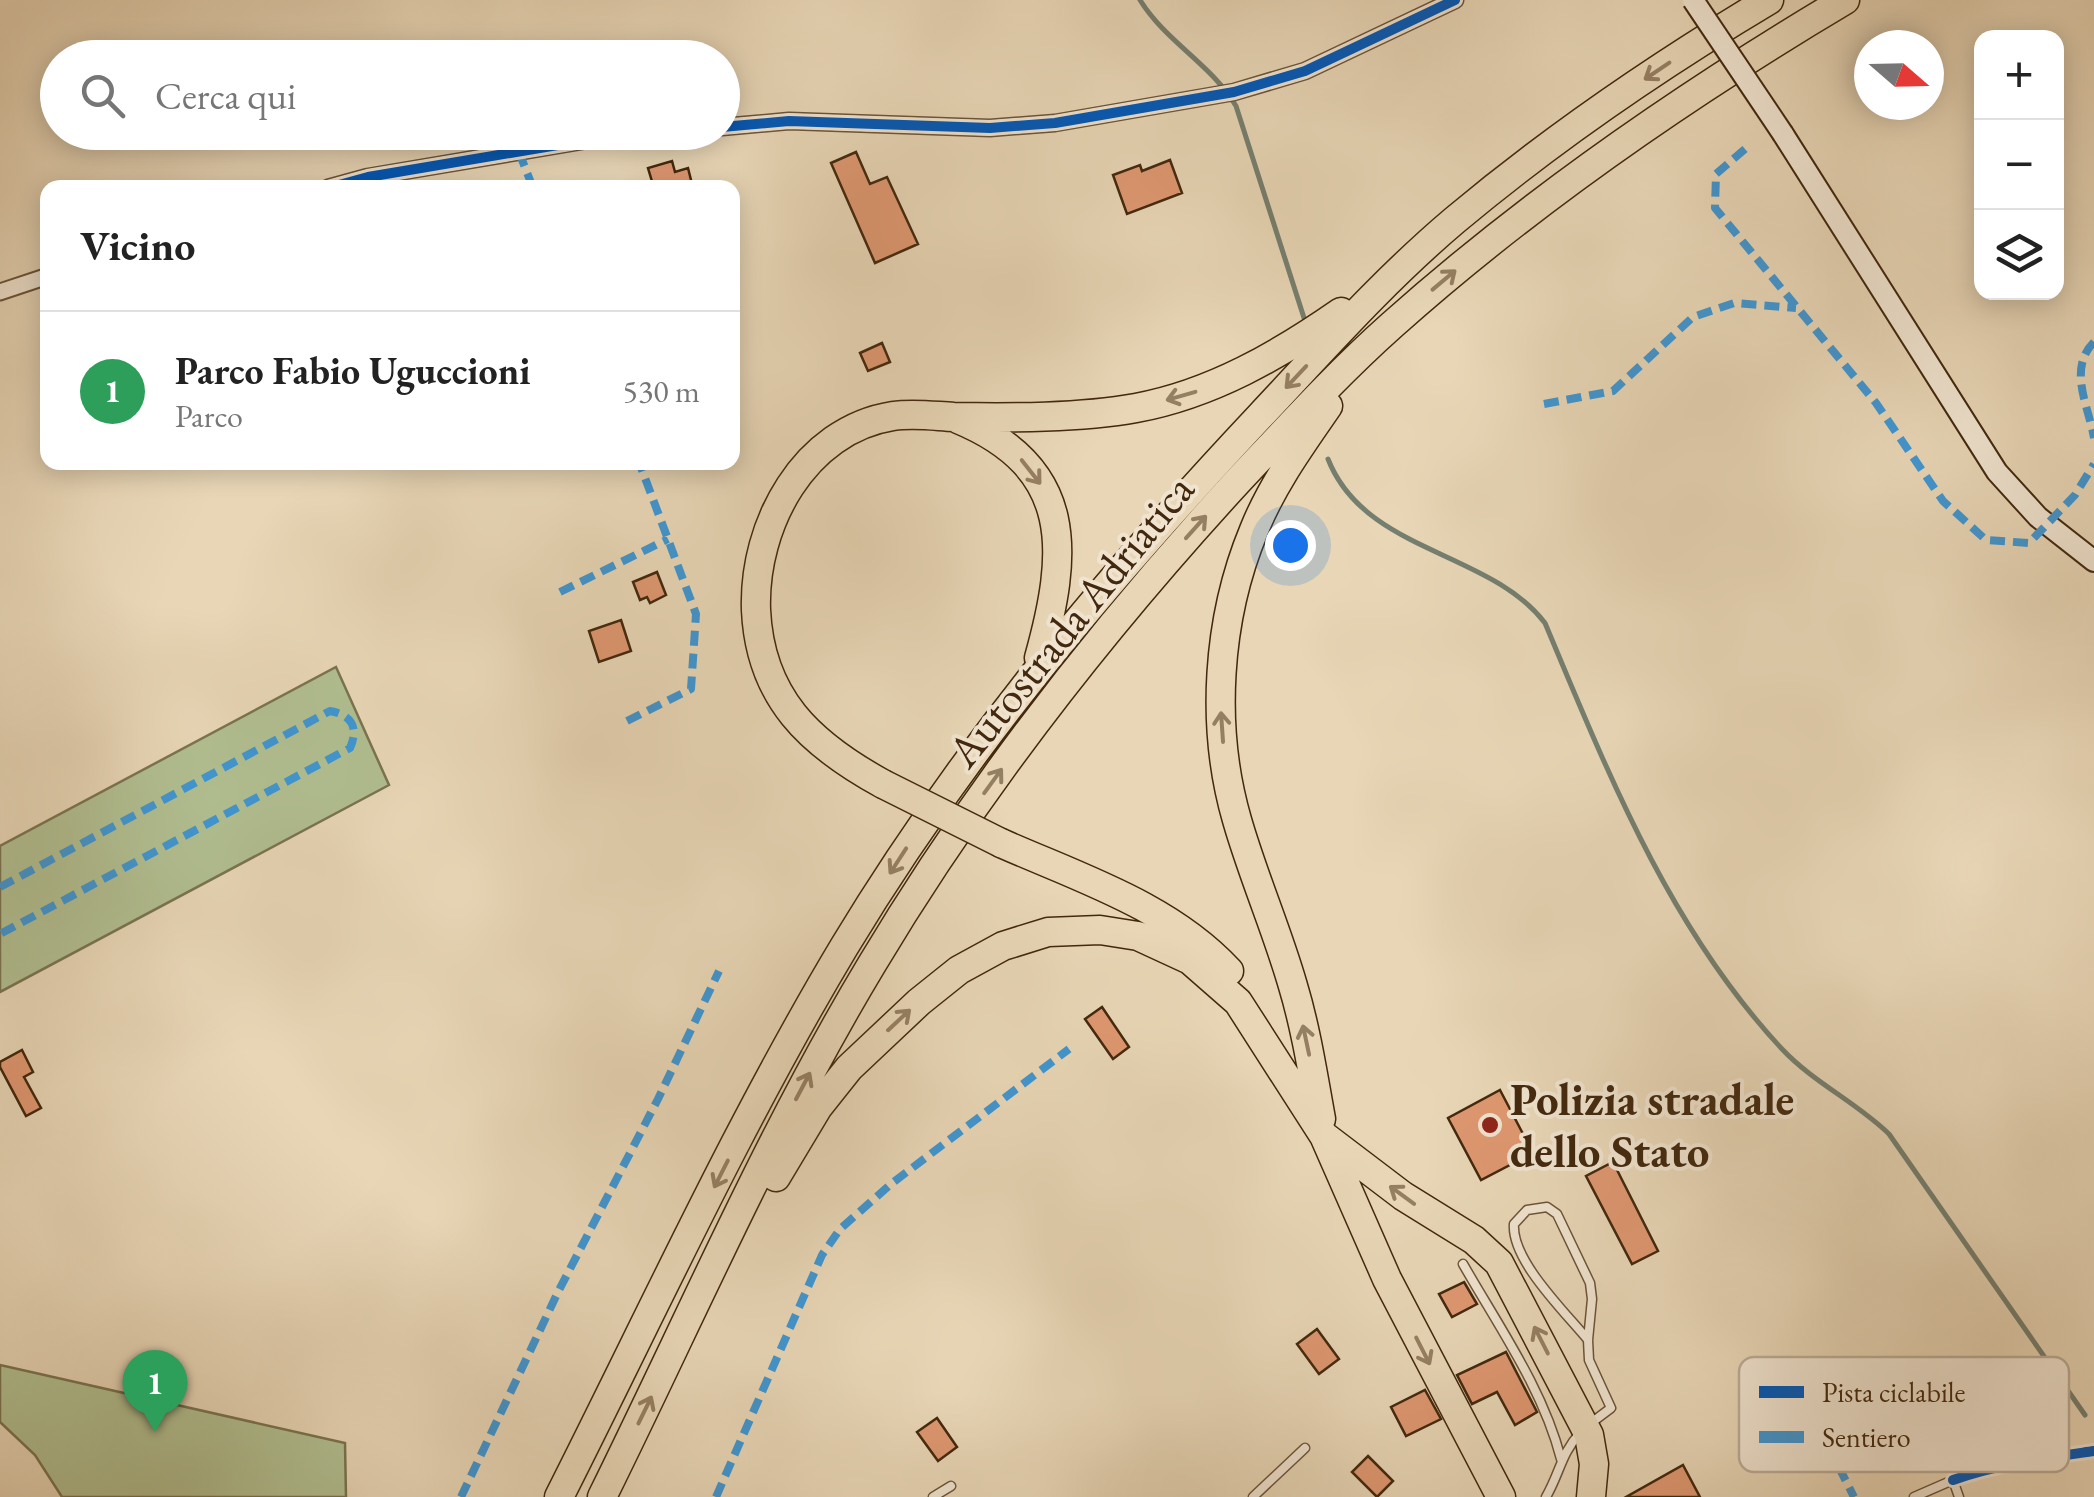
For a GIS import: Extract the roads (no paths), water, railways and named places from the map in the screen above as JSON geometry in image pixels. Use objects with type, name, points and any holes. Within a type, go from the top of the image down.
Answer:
[{"type":"highway","name":"Autostrada Adriatica","points":[[559,1497],[771,1076],[819,990],[912,839],[1037,668],[1176,507],[1387,281],[1518,169],[1673,60],[1769,0]]},
{"type":"highway","name":"Autostrada Adriatica","points":[[602,1497],[751,1188],[880,951],[963,822],[1056,696],[1143,588],[1258,459],[1371,344],[1473,256],[1666,112],[1844,0]]},
{"type":"highway","points":[[1387,281],[1277,354],[1194,393],[1108,412],[890,416],[852,430],[828,446],[795,478],[770,523],[758,569],[757,628],[776,690],[818,742],[883,784],[1001,843],[1142,906],[1208,950],[1240,984],[1260,1013],[1324,1136],[1375,1256],[1501,1497]]},
{"type":"highway","points":[[1324,1136],[1294,987],[1233,803],[1222,736],[1222,683],[1234,589],[1256,525],[1290,462],[1371,344]]},
{"type":"highway","points":[[952,417],[988,434],[1018,456],[1034,475],[1051,507],[1058,538],[1058,577],[1037,668]]},
{"type":"highway","points":[[669,1360],[795,1144],[841,1077],[868,1048],[942,982],[982,956],[1048,932],[1112,931],[1147,940],[1190,960],[1217,981],[1242,1008],[1324,1136],[1403,1196],[1474,1240],[1499,1263],[1586,1427],[1594,1458],[1591,1497]]},
{"type":"main road","points":[[1693,0],[1783,134],[1997,472],[2038,517],[2094,561]]},
{"type":"street","points":[[740,125],[789,121],[990,128],[1055,123],[1227,93],[1305,71],[1455,0]]},
{"type":"street","points":[[360,180],[531,150]]},
{"type":"street","points":[[0,292],[40,279]]},
{"type":"lane","points":[[1546,1497],[1568,1446],[1611,1408],[1592,1370],[1588,1340],[1592,1299],[1582,1263],[1556,1214],[1547,1207],[1527,1210],[1514,1224],[1516,1243],[1527,1265],[1588,1340]]},
{"type":"lane","points":[[1464,1264],[1523,1367],[1554,1430],[1561,1459]]},
{"type":"lane","points":[[1253,1497],[1305,1448]]},
{"type":"lane","points":[[1914,1497],[1953,1480],[1958,1497]]},
{"type":"lane","points":[[933,1497],[952,1486]]},
{"type":"waterway","points":[[1140,0],[1236,106],[1305,321]]},
{"type":"waterway","points":[[1328,459],[1346,490],[1370,514],[1398,533],[1493,580],[1521,599],[1545,623],[1618,792],[1674,901],[1706,952],[1782,1049],[1889,1134],[2045,1357]]},
{"type":"waterway","points":[[2069,1392],[2085,1415]]},
{"type":"place","name":"Polizia stradale dello Stato","points":[[1490,1125]]},
{"type":"place","name":"Parco Fabio Uguccioni","points":[[155,1432]]}]
